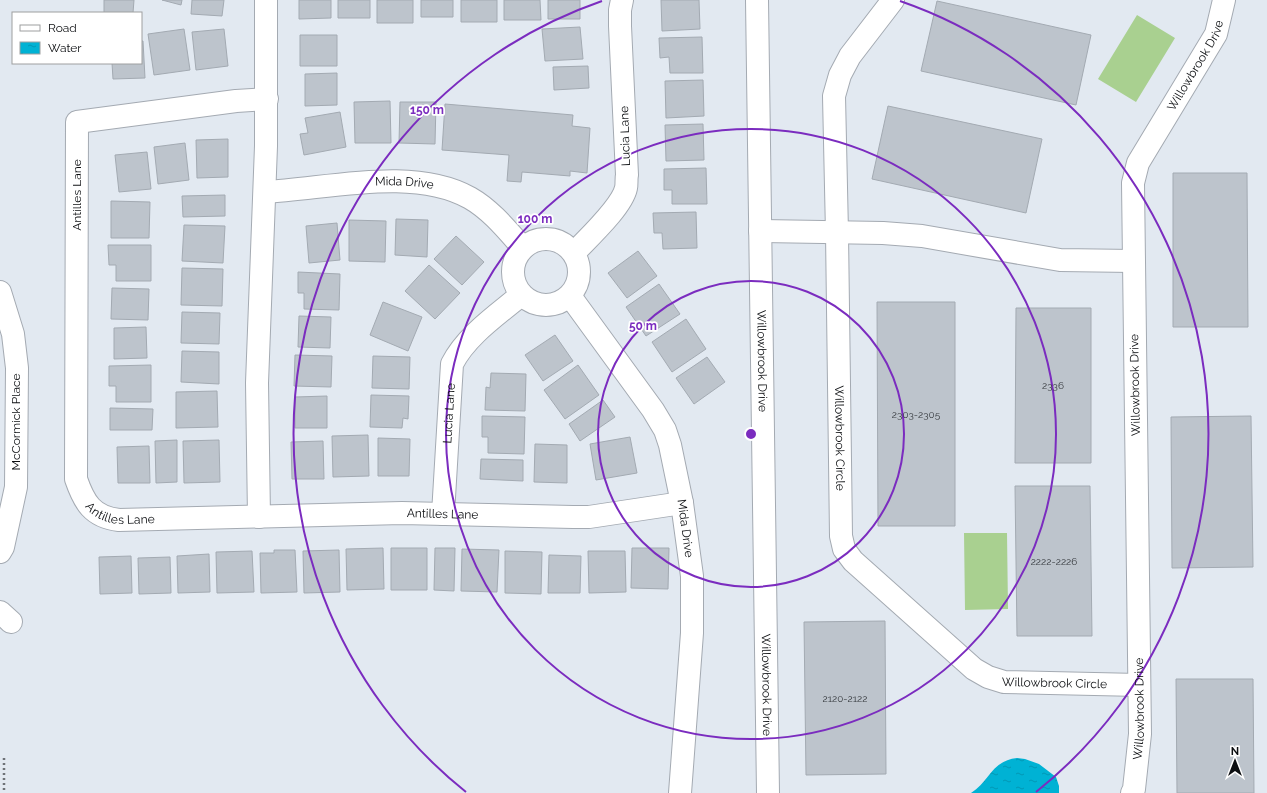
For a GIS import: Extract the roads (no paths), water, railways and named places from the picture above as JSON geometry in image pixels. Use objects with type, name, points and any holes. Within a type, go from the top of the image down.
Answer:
[{"type":"street","points":[[259,517],[257,383],[265,192],[267,99],[266,0]]},
{"type":"street","name":"Lucia Lane","points":[[574,253],[608,217],[622,199],[626,188],[620,26],[620,10],[622,0]]},
{"type":"street","name":"Willowbrook Drive","points":[[757,0],[768,793]]},
{"type":"street","name":"Willowbrook Circle","points":[[893,0],[850,56],[840,74],[834,96],[841,536],[844,549],[853,561],[974,669],[988,678],[1004,682],[1139,685]]},
{"type":"street","name":"Willowbrook Drive","points":[[1132,793],[1134,789],[1140,734],[1133,183],[1138,163],[1216,34],[1224,0]]},
{"type":"street","name":"Antilles Lane","points":[[267,99],[236,101],[77,122],[76,479],[80,492],[86,503],[96,513],[109,519],[119,520],[350,514],[589,517],[682,503]]},
{"type":"street","name":"Mida Drive","points":[[265,192],[294,191],[382,181],[430,185],[453,190],[470,198],[488,211],[523,248]]},
{"type":"street","points":[[760,231],[883,233],[922,236],[1060,260],[1133,261]]},
{"type":"street","points":[[544,239],[556,240],[566,245],[574,253],[580,271],[576,289],[570,296],[551,306],[530,302],[522,295],[516,286],[513,276],[513,266],[517,256],[523,248],[533,242],[544,239]]},
{"type":"street","name":"McCormick Place","points":[[0,292],[13,334],[17,368],[16,487],[3,547],[0,552]]},
{"type":"street","name":"Lucia Lane","points":[[443,514],[452,364],[466,342],[522,295]]},
{"type":"street","name":"Mida Drive","points":[[570,296],[654,410],[665,430],[670,445],[682,503],[692,576],[693,606],[680,793]]},
{"type":"water","points":[[1017,758],[1039,764],[1056,777],[1059,786],[1059,793],[971,793],[983,783],[996,767],[1008,760]]}]
